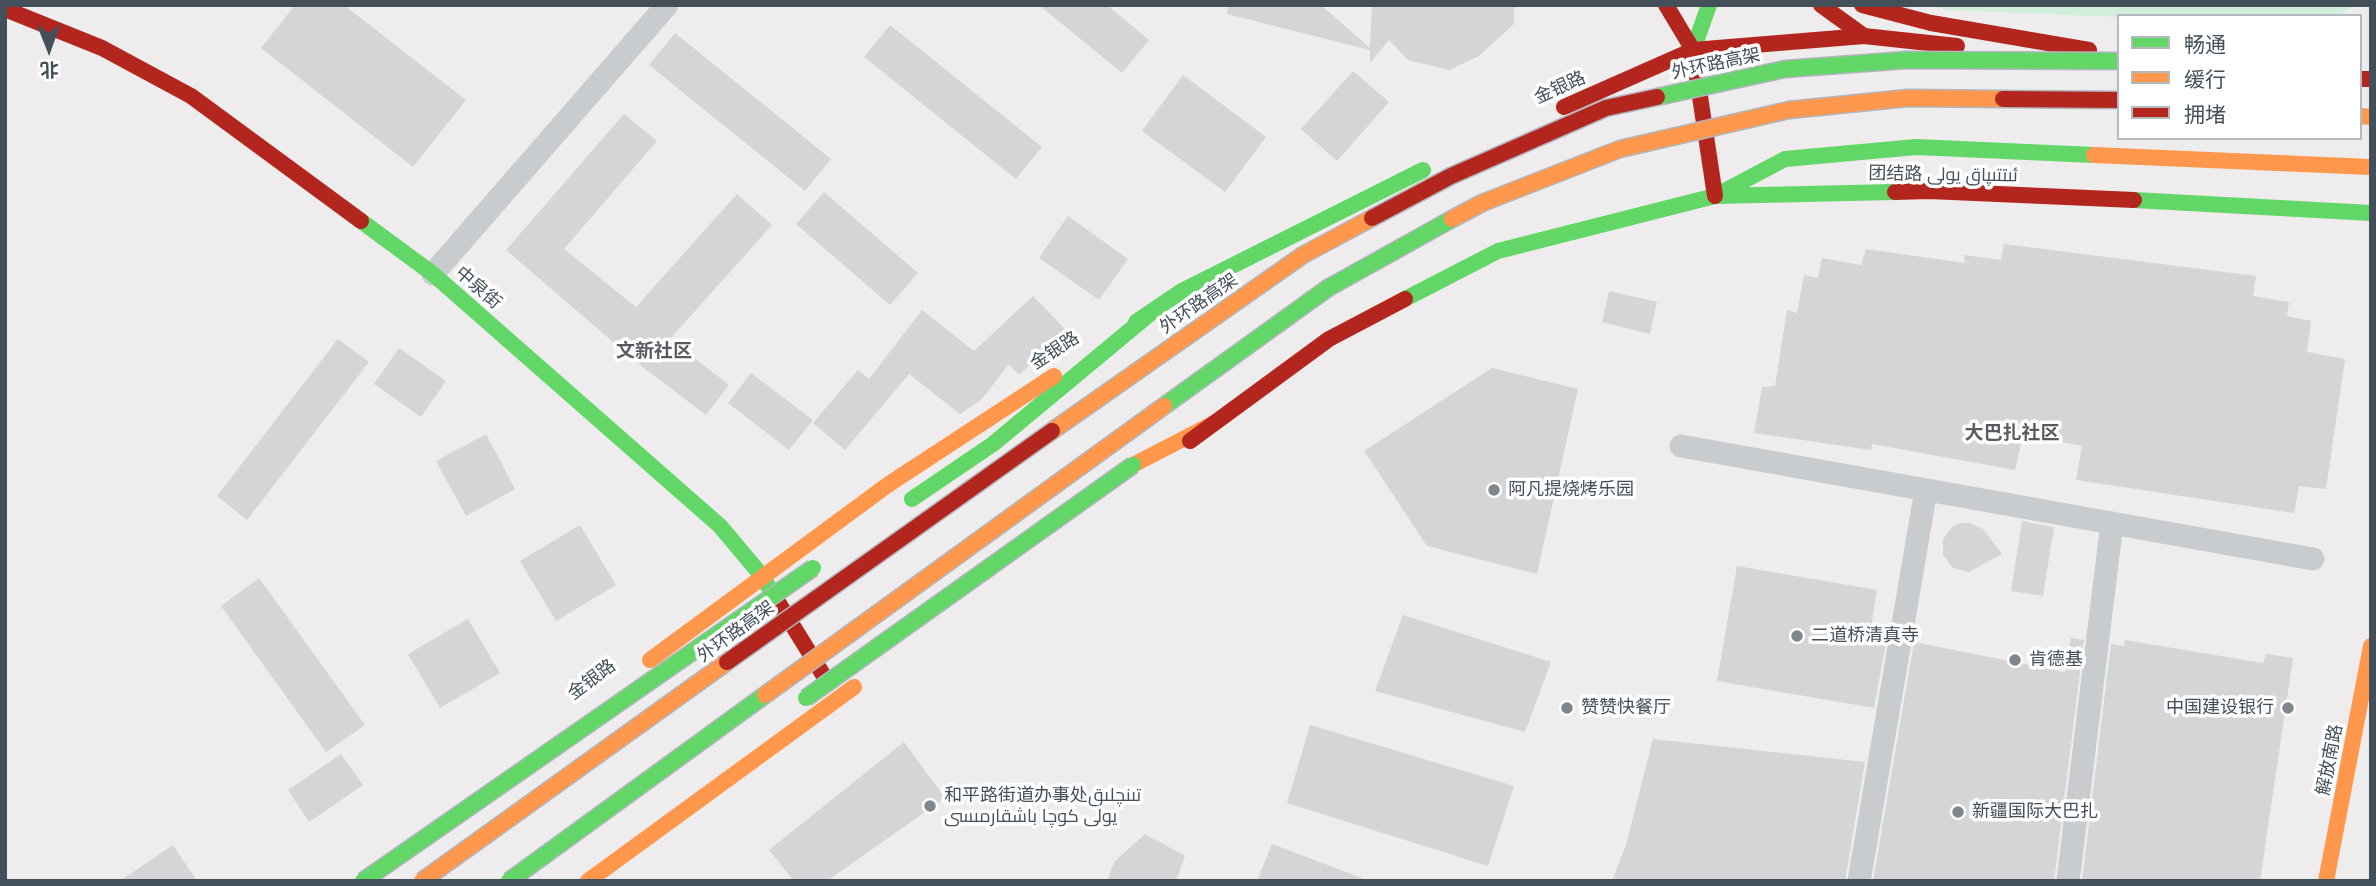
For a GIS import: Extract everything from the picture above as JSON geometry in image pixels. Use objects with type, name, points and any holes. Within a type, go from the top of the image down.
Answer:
[{"type":"main road","points":[[1666,5],[1693,50],[1715,196]]},
{"type":"main road","points":[[1693,50],[1709,5]]},
{"type":"main road","points":[[1821,5],[1864,36],[2117,62]]},
{"type":"main road","points":[[1862,5],[1931,23],[2117,55]]},
{"type":"main road","name":"中泉街","points":[[5,9],[102,48],[191,96],[433,274],[720,527],[762,576],[838,699]]},
{"type":"main road","name":"金银路","points":[[1549,113],[1693,50],[1864,36]]},
{"type":"main road","name":"外环路高架","points":[[422,881],[839,581],[1303,255],[1451,176],[1606,108],[1785,69],[1907,60],[2117,62]]},
{"type":"main road","points":[[509,881],[1328,288],[1482,203],[1620,149],[1789,110],[1909,98],[2117,100]]},
{"type":"main road","points":[[1015,569],[1329,339],[1498,251],[1715,196],[1785,159],[1916,147],[2371,167]]},
{"type":"main road","name":"金银路","points":[[642,666],[889,484],[1182,291],[1433,165]]},
{"type":"main road","name":"团结路 ئىتتىپاق يولى","points":[[1715,196],[1929,191],[2228,204],[2371,214]]},
{"type":"main road","points":[[907,503],[993,444],[1158,307]]},
{"type":"main road","points":[[797,705],[1133,464],[1214,424]]},
{"type":"main road","points":[[363,881],[821,562]]},
{"type":"main road","name":"解放南路","points":[[2326,881],[2371,646]]},
{"type":"main road","points":[[588,881],[871,674]]},
{"type":"main road","name":"金银路","points":[[357,881],[620,683]]},
{"type":"street","points":[[433,274],[667,5]]},
{"type":"street","points":[[1681,446],[2313,559]]},
{"type":"street","points":[[1859,881],[1926,490]]},
{"type":"street","points":[[2068,881],[2112,523]]},
{"type":"green space","points":[[1935,5],[2357,5],[2340,14],[2117,14],[2117,17],[1947,10]]},
{"type":"building","points":[[295,5],[344,5],[466,100],[413,167],[261,48]]},
{"type":"building","points":[[1039,5],[1107,5],[1149,40],[1122,73]]},
{"type":"building","points":[[1228,5],[1321,5],[1370,48],[1372,5],[1514,5],[1514,24],[1479,56],[1449,70],[1408,60],[1389,40],[1370,63],[1370,50],[1227,14]]},
{"type":"building","points":[[890,25],[1042,147],[1016,179],[864,57]]},
{"type":"building","points":[[675,33],[831,159],[805,191],[649,65]]},
{"type":"building","points":[[1353,71],[1389,102],[1337,161],[1301,129]]},
{"type":"building","points":[[1183,75],[1266,137],[1225,192],[1142,131]]},
{"type":"building","points":[[624,114],[657,141],[564,249],[636,307],[737,194],[772,225],[670,339],[729,385],[706,415],[640,365],[506,250]]},
{"type":"building","points":[[824,192],[918,273],[890,305],[796,224]]},
{"type":"building","points":[[1068,216],[1128,259],[1099,300],[1039,258]]},
{"type":"building","points":[[2004,244],[2256,276],[2253,296],[2289,302],[2287,316],[2311,321],[2307,352],[2345,359],[2326,489],[2299,486],[2294,513],[2076,480],[2082,446],[2023,434],[2015,470],[1872,444],[1871,450],[1754,433],[1762,387],[1775,386],[1787,310],[1797,313],[1804,275],[1818,278],[1822,258],[1861,265],[1866,249],[1965,263],[1964,255],[2001,260]]},
{"type":"building","points":[[1609,291],[1657,302],[1650,334],[1602,322]]},
{"type":"building","points":[[1033,296],[1066,330],[1019,375],[1009,364],[982,399],[960,414],[909,374],[845,450],[813,423],[858,370],[869,379],[922,310],[974,351]]},
{"type":"building","points":[[338,339],[369,362],[247,520],[217,496]]},
{"type":"building","points":[[399,348],[446,381],[421,417],[374,384]]},
{"type":"building","points":[[1492,368],[1578,389],[1537,574],[1427,546],[1364,451]]},
{"type":"building","points":[[751,373],[813,420],[789,450],[728,403]]},
{"type":"building","points":[[486,434],[515,489],[466,516],[436,461]]},
{"type":"building","points":[[2022,521],[2054,527],[2043,596],[2011,591]]},
{"type":"building","points":[[1969,523],[1983,529],[2002,554],[1969,572],[1953,568],[1943,555],[1943,539],[1953,526]]},
{"type":"building","points":[[580,525],[616,585],[556,621],[520,561]]},
{"type":"building","name":"二道桥清真寺","points":[[1737,566],[1877,590],[1870,634],[1887,637],[1874,708],[1717,681]]},
{"type":"building","points":[[259,578],[365,725],[326,752],[221,606]]},
{"type":"building","points":[[1403,615],[1551,662],[1525,732],[1375,691]]},
{"type":"building","points":[[468,619],[500,673],[440,708],[408,654]]},
{"type":"building","points":[[2071,638],[2084,640],[2054,881],[1873,881],[1914,642],[2065,672]]},
{"type":"building","points":[[2125,640],[2263,663],[2266,654],[2293,658],[2260,881],[2082,881],[2111,644],[2124,646]]},
{"type":"building","points":[[1310,725],[1514,786],[1488,866],[1287,803]]},
{"type":"building","points":[[1653,739],[1865,762],[1845,881],[1612,881],[1626,845]]},
{"type":"building","points":[[904,742],[945,798],[827,881],[794,881],[769,850]]},
{"type":"building","points":[[341,754],[363,785],[309,822],[288,790]]},
{"type":"building","points":[[1145,834],[1185,856],[1176,881],[1107,881],[1114,862]]},
{"type":"building","points":[[1272,844],[1362,878],[1362,881],[1257,881]]},
{"type":"building","points":[[173,845],[197,881],[120,881]]},
{"type":"traffic: fast","points":[[1693,50],[1709,5]]},
{"type":"traffic: fast","points":[[1657,97],[1785,69],[1907,60],[2117,61]]},
{"type":"traffic: fast","points":[[1715,196],[1785,159],[1916,147],[2094,155]]},
{"type":"traffic: fast","points":[[1136,322],[1182,291],[1423,170]]},
{"type":"traffic: fast","points":[[1405,299],[1498,251],[1715,196],[1895,192]]},
{"type":"traffic: fast","points":[[2134,200],[2371,213]]},
{"type":"traffic: fast","points":[[1164,406],[1328,288],[1452,219]]},
{"type":"traffic: fast","points":[[361,221],[433,274],[720,526],[762,576],[773,594]]},
{"type":"traffic: fast","points":[[912,499],[993,444],[1158,307]]},
{"type":"traffic: fast","points":[[806,698],[1133,465]]},
{"type":"traffic: fast","points":[[363,881],[813,568]]},
{"type":"traffic: fast","points":[[509,881],[765,695]]},
{"type":"traffic: slow","points":[[1452,219],[1482,203],[1620,149],[1789,110],[1908,98],[2003,99]]},
{"type":"traffic: slow","points":[[2362,116],[2371,117]]},
{"type":"traffic: slow","points":[[2094,155],[2371,167]]},
{"type":"traffic: slow","points":[[1052,431],[1303,255],[1372,218]]},
{"type":"traffic: slow","points":[[650,660],[889,484],[1054,376]]},
{"type":"traffic: slow","points":[[765,695],[1164,406]]},
{"type":"traffic: slow","points":[[1133,465],[1214,423]]},
{"type":"traffic: slow","points":[[2326,881],[2371,646]]},
{"type":"traffic: slow","points":[[422,881],[727,662]]},
{"type":"traffic: slow","points":[[588,881],[854,687]]},
{"type":"traffic: jam","points":[[1666,5],[1693,50],[1715,196]]},
{"type":"traffic: jam","points":[[1821,5],[1864,36]]},
{"type":"traffic: jam","points":[[1862,5],[1931,23],[2089,50]]},
{"type":"traffic: jam","points":[[5,9],[102,48],[191,96],[361,221]]},
{"type":"traffic: jam","points":[[1564,107],[1693,50],[1864,36],[1957,46]]},
{"type":"traffic: jam","points":[[2362,79],[2371,79]]},
{"type":"traffic: jam","points":[[1372,218],[1451,176],[1606,108],[1657,97]]},
{"type":"traffic: jam","points":[[2003,99],[2117,100]]},
{"type":"traffic: jam","points":[[1895,192],[1929,191],[2134,200]]},
{"type":"traffic: jam","points":[[1190,441],[1329,339],[1405,299]]},
{"type":"traffic: jam","points":[[727,662],[1052,431]]},
{"type":"traffic: jam","points":[[773,594],[827,681]]},
{"type":"place","name":"阿凡提烧烤乐园","points":[[1494,490]]},
{"type":"place","name":"二道桥清真寺","points":[[1797,636]]},
{"type":"place","name":"肯德基","points":[[2015,660]]},
{"type":"place","name":"赞赞快餐厅","points":[[1567,708]]},
{"type":"place","name":"中国建设银行","points":[[2288,708]]},
{"type":"place","name":"和平路街道办事处تىنچلىق يولى كوچا باشقارمىسى","points":[[930,806]]},
{"type":"place","name":"新疆国际大巴扎","points":[[1958,812]]},
{"type":"district","name":"文新社区","points":[[654,352]]},
{"type":"district","name":"大巴扎社区","points":[[2012,434]]}]
